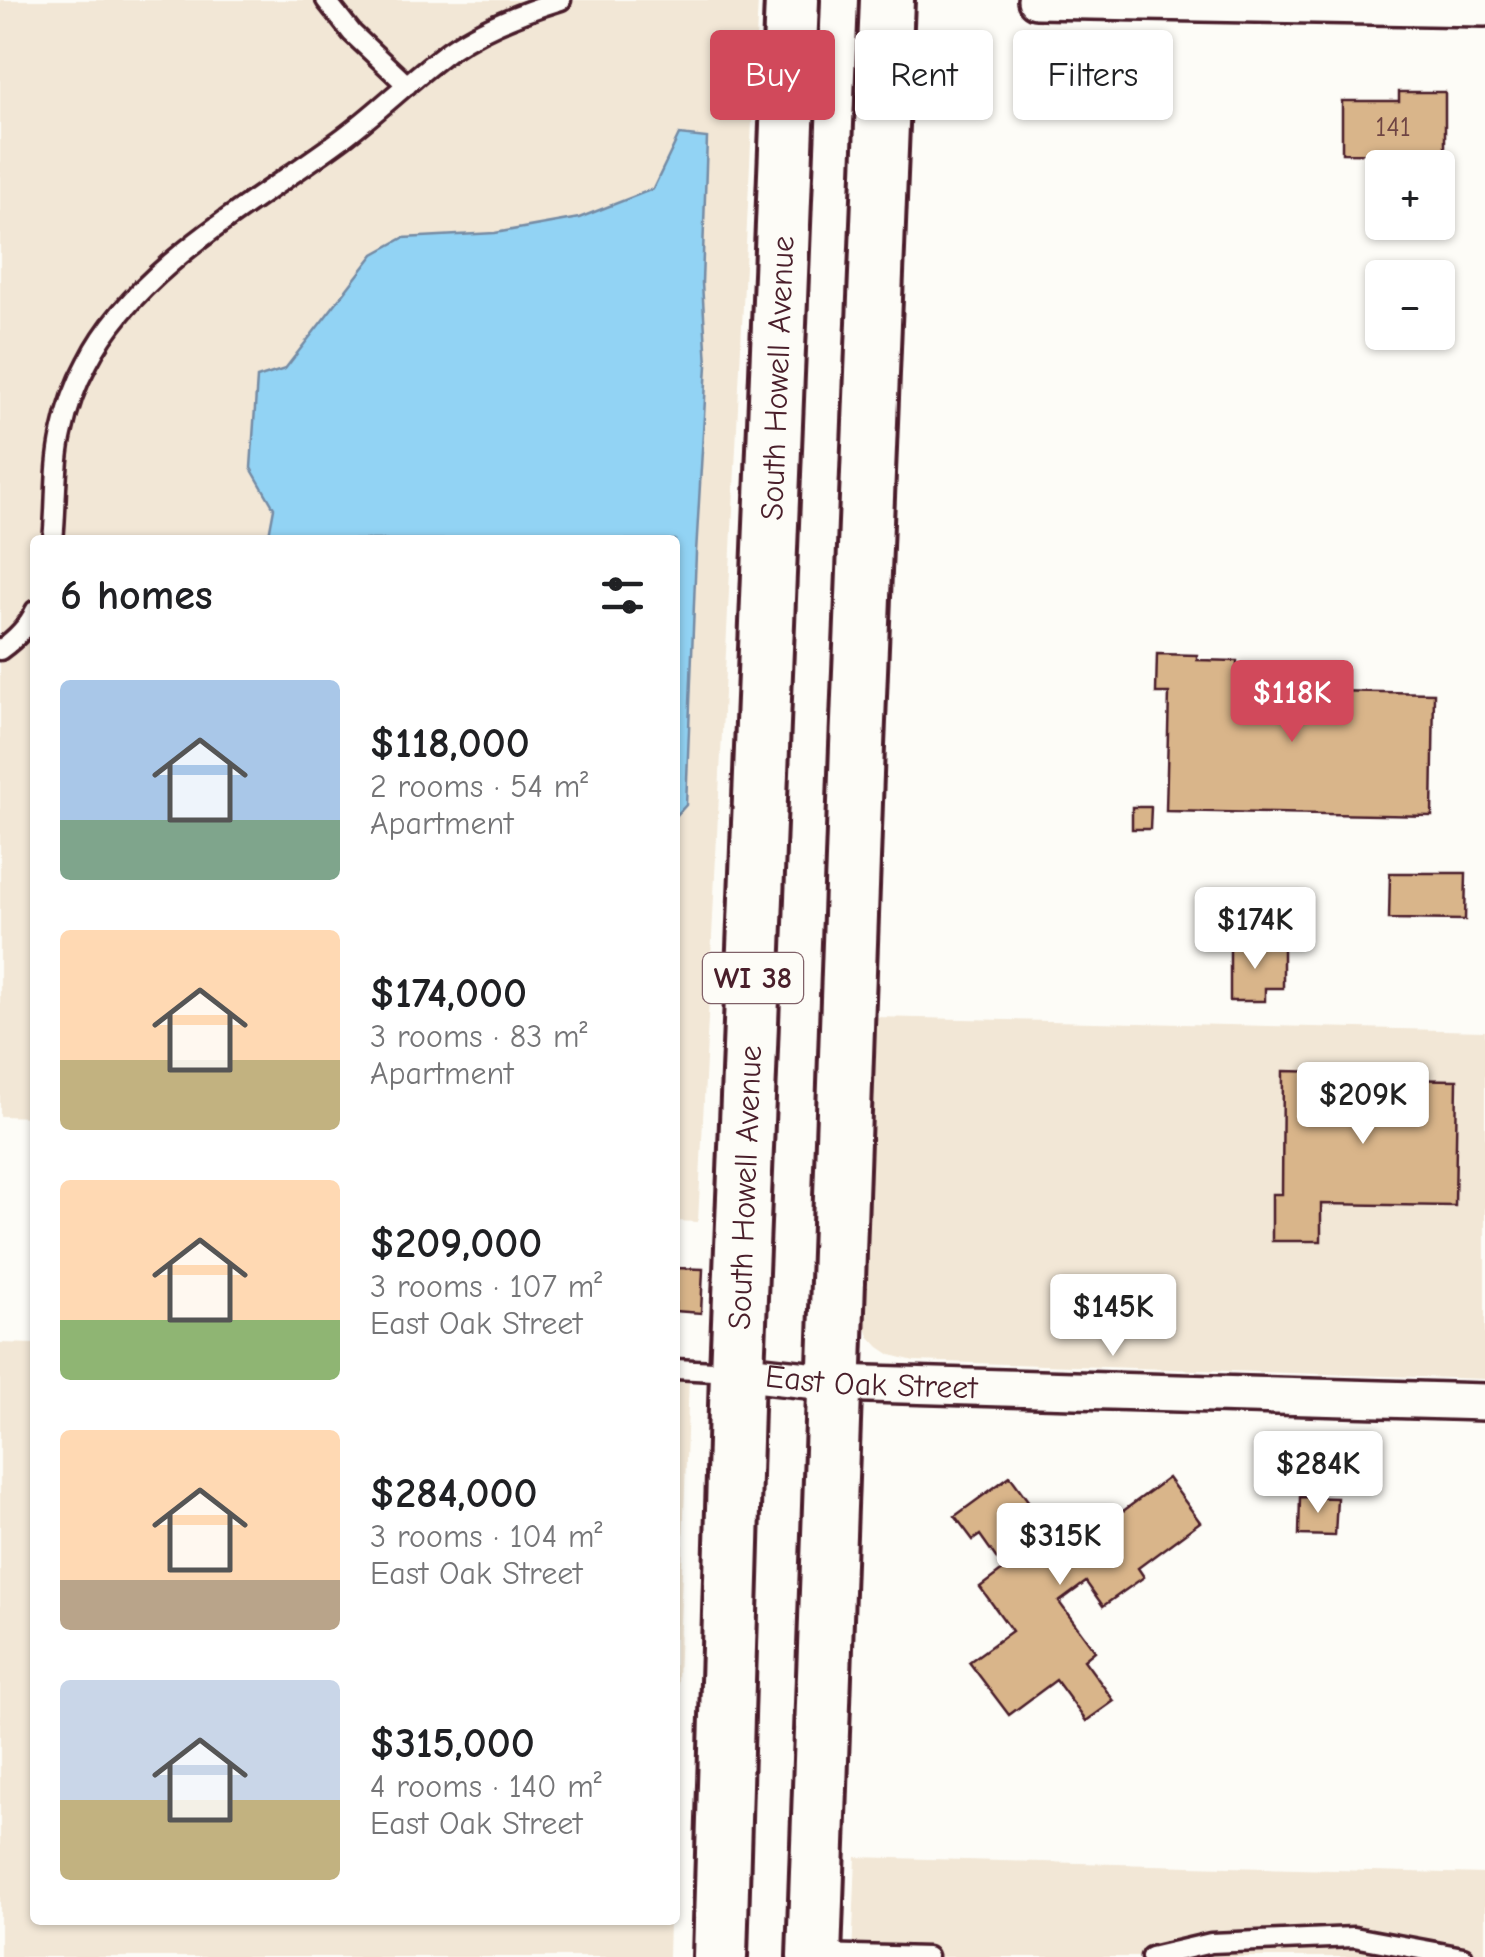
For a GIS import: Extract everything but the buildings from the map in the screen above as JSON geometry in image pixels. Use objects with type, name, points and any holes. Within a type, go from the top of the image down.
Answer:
[{"type":"main road","name":"South Howell Avenue","points":[[720,1957],[737,1372],[792,0]]},
{"type":"main road","name":"WI 38","points":[[810,1956],[887,0]]},
{"type":"street","points":[[1036,0],[1485,8]]},
{"type":"street","name":"East Oak Street","points":[[737,1372],[835,1383],[1485,1402]]},
{"type":"lane","points":[[326,0],[352,33],[407,85]]},
{"type":"lane","points":[[53,535],[61,436],[72,400],[88,360],[115,320],[158,273],[256,197],[344,137],[452,49],[519,12],[561,0]]},
{"type":"lane","points":[[0,650],[12,642],[30,618]]},
{"type":"lane","points":[[680,1369],[737,1372]]},
{"type":"lane","points":[[1151,1957],[1211,1943],[1354,1938],[1463,1957]]},
{"type":"lane","points":[[810,1956],[927,1957]]},
{"type":"shaded area","points":[[0,0],[758,0],[757,30],[710,30],[710,120],[752,120],[698,1222],[680,1221],[680,535],[30,535],[30,1117],[0,1116]]},
{"type":"shaded area","points":[[874,1017],[1485,1031],[1485,1379],[914,1361],[891,1355],[869,1336],[863,1319]]},
{"type":"shaded area","points":[[0,1343],[30,1344],[30,1925],[669,1925],[668,1957],[0,1957]]},
{"type":"shaded area","points":[[680,1378],[689,1378],[680,1626]]},
{"type":"shaded area","points":[[856,1857],[1485,1874],[1485,1957],[852,1957]]},
{"type":"water","points":[[679,135],[707,138],[702,283],[707,365],[686,805],[680,812],[680,535],[269,535],[274,508],[251,468],[257,378],[285,369],[374,254],[403,238],[495,233],[579,218],[653,189]]}]
